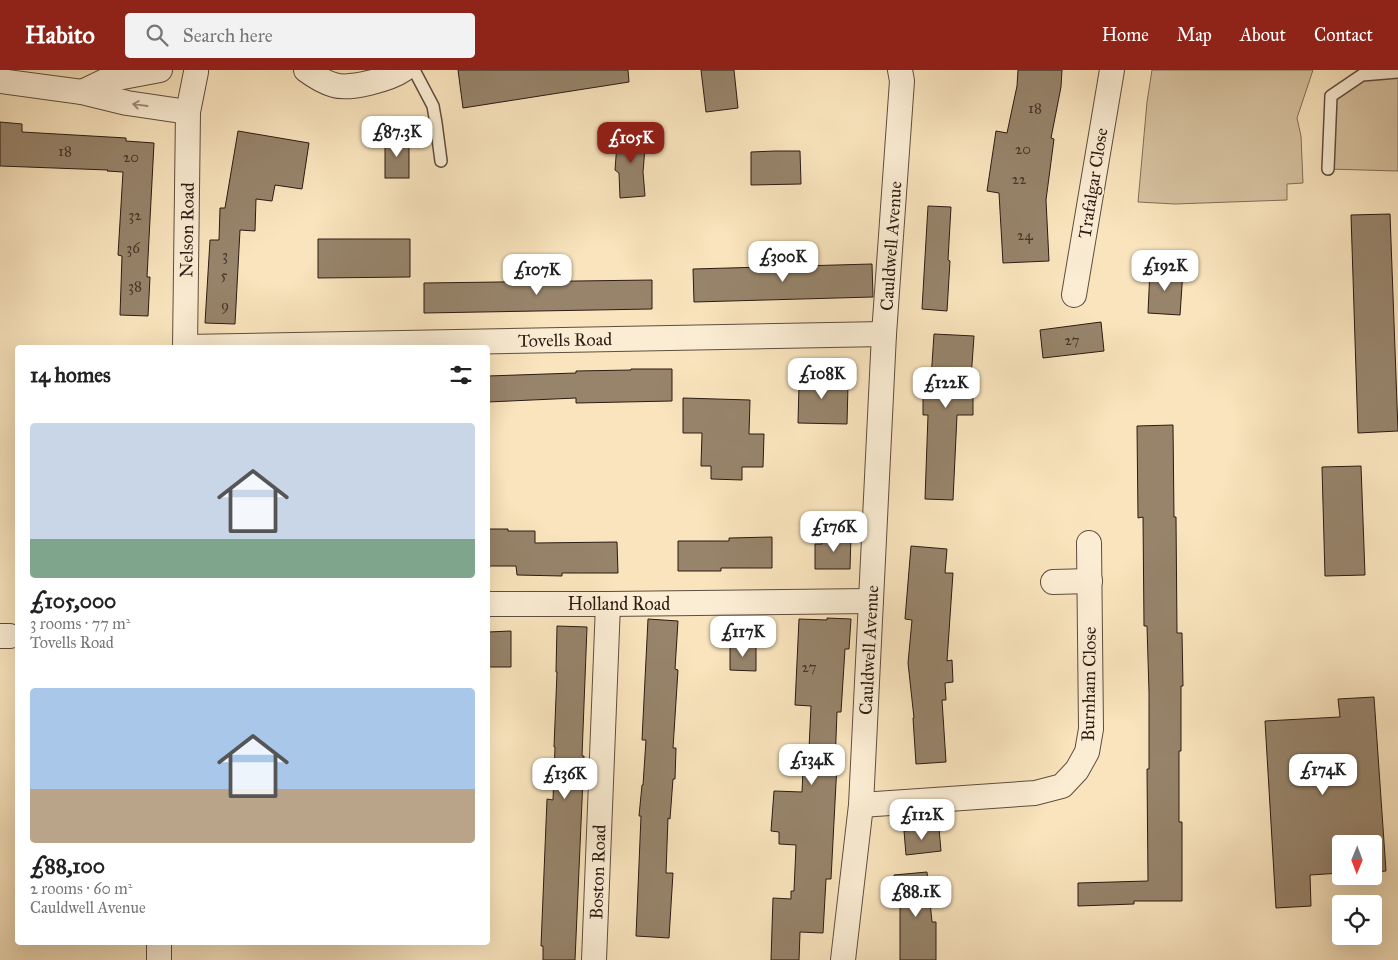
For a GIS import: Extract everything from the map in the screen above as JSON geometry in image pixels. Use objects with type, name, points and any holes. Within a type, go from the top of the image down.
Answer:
[{"type":"street","points":[[82,92],[107,80],[160,70]]},
{"type":"street","points":[[306,70],[335,86],[362,85],[397,74],[403,70]]},
{"type":"street","name":"Cauldwell Avenue","points":[[843,960],[861,805],[884,334],[902,81],[900,70]]},
{"type":"street","name":"Trafalgar Close","points":[[1074,295],[1112,70]]},
{"type":"street","name":"Nelson Road","points":[[185,345],[188,112],[192,71]]},
{"type":"street","points":[[0,81],[82,92],[127,103],[188,112]]},
{"type":"street","name":"Tovells Road","points":[[293,345],[884,334]]},
{"type":"street","name":"Burnham Close","points":[[861,805],[1035,792],[1062,786],[1077,770],[1087,752],[1091,729],[1089,543]]},
{"type":"street","points":[[1053,582],[1090,581]]},
{"type":"street","name":"Holland Road","points":[[490,604],[871,601]]},
{"type":"street","name":"Boston Road","points":[[594,960],[608,604]]},
{"type":"street","points":[[159,945],[159,960]]},
{"type":"lane","points":[[414,70],[433,106],[440,161]]},
{"type":"lane","points":[[1328,170],[1332,96],[1362,75],[1398,72]]},
{"type":"shaded area","points":[[1152,70],[1313,70],[1297,118],[1301,136],[1303,183],[1287,184],[1287,200],[1175,204],[1138,202],[1147,102]]},
{"type":"shaded area","points":[[1398,72],[1398,171],[1328,169],[1331,96],[1362,75]]},
{"type":"building","points":[[458,70],[628,70],[629,82],[463,108]]},
{"type":"building","points":[[701,70],[734,70],[738,108],[706,112]]},
{"type":"building","points":[[1018,70],[1062,70],[1061,87],[1051,138],[1054,139],[1046,200],[1049,261],[1003,263],[999,193],[987,191],[996,131],[1007,133],[1017,86]]},
{"type":"building","points":[[0,122],[22,124],[22,132],[126,138],[126,141],[154,143],[147,277],[150,277],[148,316],[120,315],[122,256],[118,255],[123,172],[0,166]]},
{"type":"building","points":[[618,130],[646,136],[643,172],[645,196],[620,198],[619,173],[615,170]]},
{"type":"building","points":[[238,131],[309,143],[302,189],[275,185],[272,201],[256,199],[255,231],[240,230],[235,324],[205,323],[210,240],[219,240],[220,208],[225,208]]},
{"type":"building","points":[[385,138],[409,138],[409,178],[385,178]]},
{"type":"building","points":[[800,151],[801,184],[751,185],[751,152]]},
{"type":"building","points":[[928,206],[951,207],[947,311],[922,309]]},
{"type":"building","points":[[1390,214],[1398,431],[1358,433],[1351,215]]},
{"type":"building","points":[[318,239],[410,239],[410,277],[318,278]]},
{"type":"building","points":[[872,264],[873,297],[694,302],[693,269]]},
{"type":"building","points":[[1150,269],[1183,271],[1180,315],[1148,313]]},
{"type":"building","points":[[652,280],[652,309],[424,313],[424,283]]},
{"type":"building","points":[[1101,322],[1104,351],[1043,358],[1040,330]]},
{"type":"building","points":[[934,334],[974,336],[971,379],[973,379],[973,415],[957,415],[953,500],[925,499],[928,415],[923,415],[923,379],[931,379]]},
{"type":"building","points":[[805,367],[826,367],[825,386],[848,386],[847,424],[798,423],[799,385],[804,385]]},
{"type":"building","points":[[672,369],[672,401],[576,403],[576,398],[490,402],[490,376]]},
{"type":"building","points":[[683,398],[750,400],[749,434],[764,434],[763,467],[742,467],[742,480],[711,479],[711,466],[701,466],[702,433],[683,433]]},
{"type":"building","points":[[1173,425],[1177,633],[1182,633],[1183,686],[1181,686],[1181,751],[1179,751],[1179,822],[1182,822],[1182,901],[1134,901],[1134,904],[1078,906],[1078,883],[1148,881],[1147,769],[1149,769],[1149,692],[1147,626],[1144,626],[1143,517],[1138,518],[1137,426]]},
{"type":"building","points":[[1361,466],[1365,575],[1325,576],[1322,467]]},
{"type":"building","points":[[490,529],[535,531],[535,543],[617,542],[618,573],[562,573],[562,576],[517,575],[516,566],[490,566]]},
{"type":"building","points":[[822,535],[851,535],[850,569],[815,569],[815,544],[822,544]]},
{"type":"building","points":[[772,537],[772,568],[721,568],[721,571],[678,571],[678,541],[729,541],[729,538]]},
{"type":"building","points":[[911,546],[947,549],[945,573],[953,573],[947,661],[952,660],[953,682],[945,683],[946,700],[942,700],[946,762],[916,764],[914,718],[908,663],[912,620],[905,619]]},
{"type":"building","points":[[827,618],[851,619],[849,649],[845,649],[841,712],[837,712],[835,764],[837,764],[831,879],[826,879],[823,933],[800,932],[799,960],[771,960],[773,898],[791,899],[791,891],[794,891],[796,845],[779,844],[779,832],[771,831],[774,791],[802,792],[803,769],[808,770],[811,706],[795,705],[799,619],[827,620]]},
{"type":"building","points":[[648,619],[678,621],[675,669],[678,670],[673,748],[676,748],[675,779],[673,779],[670,819],[668,818],[666,873],[673,873],[669,938],[636,936],[641,816],[639,816],[646,740],[642,740]]},
{"type":"building","points":[[557,626],[587,627],[582,756],[584,756],[575,960],[543,960],[543,946],[541,946],[547,799],[553,800]]},
{"type":"building","points":[[511,631],[511,667],[490,667],[490,632]]},
{"type":"building","points":[[730,645],[756,646],[756,671],[730,670]]},
{"type":"building","points":[[1374,697],[1386,871],[1382,871],[1382,835],[1332,835],[1332,874],[1310,875],[1311,906],[1276,908],[1265,721],[1340,717],[1338,699]]},
{"type":"building","points":[[939,828],[941,851],[906,855],[904,831]]},
{"type":"building","points":[[927,872],[932,922],[936,922],[936,960],[900,960],[900,895],[896,896],[894,875]]}]
